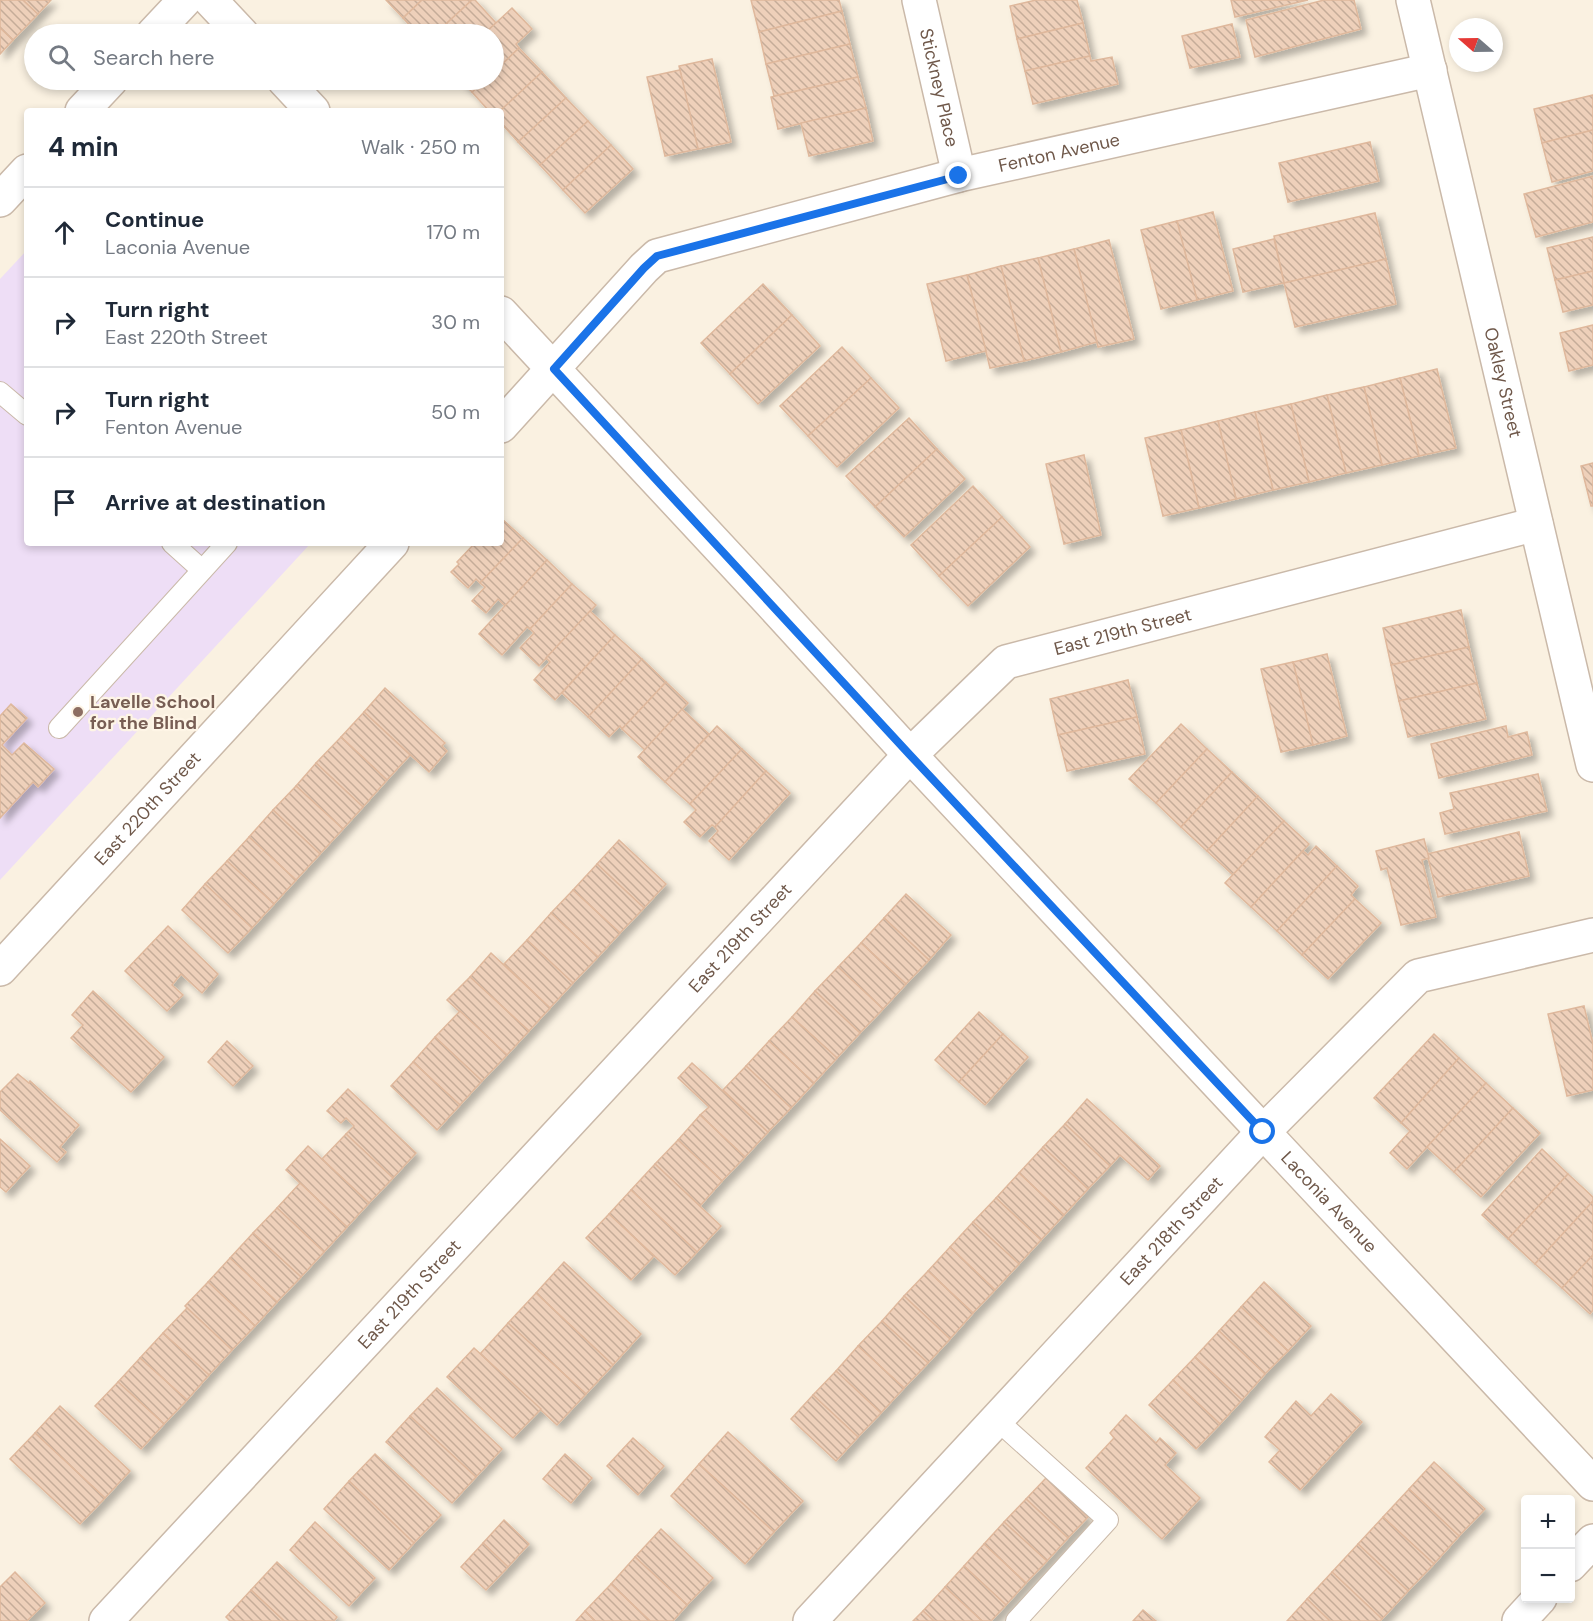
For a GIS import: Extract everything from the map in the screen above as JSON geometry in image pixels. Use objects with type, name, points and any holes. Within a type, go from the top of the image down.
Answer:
[{"type":"street","points":[[162,24],[185,0]]},
{"type":"street","points":[[210,0],[233,24]]},
{"type":"street","name":"Stickney Place","points":[[919,0],[959,176]]},
{"type":"street","name":"Oakley Street","points":[[1413,0],[1593,765]]},
{"type":"street","name":"Fenton Avenue","points":[[554,369],[657,256],[959,176],[1430,69]]},
{"type":"street","points":[[85,108],[102,90]]},
{"type":"street","points":[[293,90],[310,108]]},
{"type":"street","points":[[0,200],[24,174]]},
{"type":"street","name":"Laconia Avenue","points":[[504,316],[910,755],[1593,1484]]},
{"type":"street","points":[[504,423],[554,369]]},
{"type":"street","name":"East 219th Street","points":[[106,1621],[910,755],[1006,662],[1536,524]]},
{"type":"street","name":"East 220th Street","points":[[0,969],[389,546]]},
{"type":"street","name":"East 218th Street","points":[[810,1621],[1263,1132],[1418,976],[1593,934]]},
{"type":"street","points":[[1575,1560],[1593,1541]]},
{"type":"street","points":[[1519,1621],[1536,1603]]},
{"type":"lane","points":[[0,392],[24,412]]},
{"type":"lane","points":[[175,546],[202,570]]},
{"type":"lane","points":[[59,728],[224,546]]},
{"type":"lane","points":[[997,1420],[1108,1521],[1016,1621]]},
{"type":"shaded area","name":"Lavelle School for the Blind","points":[[24,253],[24,546],[308,546],[0,880],[0,279]]},
{"type":"building","points":[[0,0],[23,0],[38,14],[28,24],[24,24],[24,29],[13,40],[0,28]]},
{"type":"building","points":[[23,0],[51,0],[38,14]]},
{"type":"building","points":[[386,0],[422,0],[403,18]]},
{"type":"building","points":[[422,0],[472,0],[446,24],[409,24],[403,18]]},
{"type":"building","points":[[472,0],[475,0],[496,23],[495,24],[446,24]]},
{"type":"building","points":[[751,0],[839,0],[842,11],[759,32]]},
{"type":"building","points":[[1036,0],[1077,0],[1083,23],[1017,39],[1010,6]]},
{"type":"building","points":[[1231,0],[1308,0],[1235,17]]},
{"type":"building","points":[[1324,0],[1354,0],[1361,29],[1255,57],[1246,20]]},
{"type":"building","points":[[512,8],[532,29],[516,44],[519,48],[504,62],[504,24],[495,24]]},
{"type":"building","points":[[842,11],[850,44],[766,64],[759,32]]},
{"type":"building","points":[[1083,23],[1090,56],[1025,71],[1017,39]]},
{"type":"building","points":[[1232,24],[1240,57],[1190,68],[1182,36]]},
{"type":"building","points":[[0,28],[13,40],[0,54]]},
{"type":"building","points":[[850,44],[858,77],[774,96],[766,64]]},
{"type":"building","points":[[519,48],[542,72],[503,108],[486,108],[472,92],[474,90],[504,90],[504,62]]},
{"type":"building","points":[[1090,56],[1091,61],[1112,57],[1118,84],[1033,104],[1025,71]]},
{"type":"building","points":[[712,59],[731,142],[698,149],[679,66]]},
{"type":"building","points":[[680,70],[698,149],[665,156],[647,77]]},
{"type":"building","points":[[542,72],[566,98],[518,142],[504,126],[503,108]]},
{"type":"building","points":[[858,77],[866,108],[778,129],[771,97]]},
{"type":"building","points":[[1593,95],[1593,130],[1542,143],[1534,109]]},
{"type":"building","points":[[566,98],[588,121],[540,165],[518,142]]},
{"type":"building","points":[[866,108],[873,141],[809,156],[801,123]]},
{"type":"building","points":[[588,121],[611,145],[563,190],[540,165]]},
{"type":"building","points":[[1593,130],[1593,171],[1552,182],[1542,143]]},
{"type":"building","points":[[1370,142],[1379,181],[1288,202],[1279,163]]},
{"type":"building","points":[[611,145],[633,169],[585,213],[563,190]]},
{"type":"building","points":[[1593,176],[1593,222],[1536,237],[1524,194]]},
{"type":"building","points":[[1213,212],[1233,291],[1197,300],[1177,221]]},
{"type":"building","points":[[1375,213],[1386,259],[1284,283],[1274,236]]},
{"type":"building","points":[[1177,221],[1197,300],[1161,309],[1141,230]]},
{"type":"building","points":[[1593,237],[1593,271],[1555,280],[1547,248]]},
{"type":"building","points":[[1274,239],[1284,283],[1243,292],[1233,249]]},
{"type":"building","points":[[1109,240],[1134,339],[1098,347],[1074,249]]},
{"type":"building","points":[[1074,249],[1097,342],[1061,352],[1038,258]]},
{"type":"building","points":[[1038,258],[1061,352],[1024,361],[1001,266]]},
{"type":"building","points":[[1386,259],[1396,304],[1295,327],[1284,283]]},
{"type":"building","points":[[1001,266],[1024,361],[990,368],[967,275]]},
{"type":"building","points":[[1593,271],[1593,305],[1563,312],[1555,280]]},
{"type":"building","points":[[967,275],[986,351],[946,361],[927,284]]},
{"type":"building","points":[[763,284],[792,315],[730,374],[701,343]]},
{"type":"building","points":[[792,315],[820,346],[758,404],[730,374]]},
{"type":"building","points":[[1593,325],[1593,365],[1569,371],[1560,333]]},
{"type":"building","points":[[842,347],[871,378],[808,436],[780,406]]},
{"type":"building","points":[[1437,369],[1456,448],[1419,456],[1400,378]]},
{"type":"building","points":[[871,378],[899,408],[837,467],[808,436]]},
{"type":"building","points":[[1400,378],[1419,456],[1382,465],[1364,387]]},
{"type":"building","points":[[1364,387],[1382,465],[1346,473],[1327,395]]},
{"type":"building","points":[[1327,395],[1346,473],[1309,482],[1291,404]]},
{"type":"building","points":[[1291,404],[1309,482],[1273,490],[1255,412]]},
{"type":"building","points":[[1255,412],[1273,490],[1236,499],[1218,421]]},
{"type":"building","points":[[909,418],[937,449],[875,507],[846,476]]},
{"type":"building","points":[[1218,421],[1236,499],[1199,508],[1181,430]]},
{"type":"building","points":[[1181,430],[1199,508],[1163,516],[1145,438]]},
{"type":"building","points":[[937,449],[965,479],[904,537],[875,507]]},
{"type":"building","points":[[1084,455],[1101,535],[1064,544],[1046,464]]},
{"type":"building","points":[[1593,463],[1593,506],[1591,506],[1581,466]]},
{"type":"building","points":[[973,486],[1002,517],[939,576],[911,545]]},
{"type":"building","points":[[1002,517],[1030,547],[968,606],[939,576]]},
{"type":"building","points":[[504,521],[523,538],[480,583],[476,579],[468,588],[451,572],[459,564],[457,562],[472,546],[504,546]]},
{"type":"building","points":[[523,538],[547,560],[505,606],[498,599],[486,613],[472,601],[485,587],[480,583]]},
{"type":"building","points":[[547,560],[572,584],[530,629],[527,627],[502,655],[479,634]]},
{"type":"building","points":[[572,584],[596,605],[539,666],[520,648],[534,633],[530,629]]},
{"type":"building","points":[[1461,610],[1469,647],[1391,665],[1383,628]]},
{"type":"building","points":[[590,611],[615,635],[555,700],[534,680],[550,662],[546,658]]},
{"type":"building","points":[[615,635],[642,659],[588,717],[562,693]]},
{"type":"building","points":[[1469,647],[1477,683],[1399,701],[1391,665]]},
{"type":"building","points":[[1327,654],[1347,736],[1313,745],[1293,662]]},
{"type":"building","points":[[642,659],[666,682],[622,729],[620,726],[609,737],[588,717]]},
{"type":"building","points":[[1293,662],[1313,745],[1281,752],[1261,669]]},
{"type":"building","points":[[1128,680],[1137,717],[1058,735],[1050,699]]},
{"type":"building","points":[[666,682],[688,703],[645,750],[622,729]]},
{"type":"building","points":[[1477,683],[1486,719],[1408,737],[1399,701]]},
{"type":"building","points":[[385,688],[445,743],[442,746],[447,751],[429,772],[364,712]]},
{"type":"building","points":[[11,704],[27,718],[2,745],[12,755],[24,743],[54,769],[38,787],[33,782],[0,818],[0,716]]},
{"type":"building","points":[[682,709],[709,734],[665,782],[638,757]]},
{"type":"building","points":[[364,712],[410,755],[387,780],[341,737]]},
{"type":"building","points":[[1137,717],[1145,754],[1067,771],[1058,735]]},
{"type":"building","points":[[1181,724],[1207,749],[1156,803],[1129,779]]},
{"type":"building","points":[[717,726],[742,749],[690,804],[665,782]]},
{"type":"building","points":[[1506,726],[1508,737],[1527,732],[1532,755],[1439,778],[1431,744]]},
{"type":"building","points":[[341,737],[387,780],[363,807],[316,763]]},
{"type":"building","points":[[742,749],[766,771],[715,827],[712,825],[700,837],[684,822],[696,810],[690,804]]},
{"type":"building","points":[[1207,749],[1232,772],[1181,827],[1156,803]]},
{"type":"building","points":[[316,763],[363,807],[343,829],[296,786]]},
{"type":"building","points":[[766,771],[790,793],[729,860],[709,841],[718,831],[715,827]]},
{"type":"building","points":[[1232,772],[1258,796],[1207,851],[1181,827]]},
{"type":"building","points":[[1538,774],[1547,811],[1445,834],[1440,813],[1454,809],[1450,793]]},
{"type":"building","points":[[296,786],[343,829],[320,854],[273,810]]},
{"type":"building","points":[[1258,796],[1284,821],[1233,875],[1207,851]]},
{"type":"building","points":[[273,810],[320,854],[296,880],[249,837]]},
{"type":"building","points":[[1284,821],[1309,844],[1251,907],[1225,883]]},
{"type":"building","points":[[1519,832],[1529,876],[1438,897],[1427,854]]},
{"type":"building","points":[[249,837],[296,880],[274,904],[227,861]]},
{"type":"building","points":[[1424,839],[1429,858],[1422,860],[1436,917],[1401,925],[1387,868],[1381,870],[1376,851]]},
{"type":"building","points":[[619,840],[666,884],[644,908],[597,864]]},
{"type":"building","points":[[1316,846],[1337,866],[1277,931],[1251,907],[1303,851],[1308,855]]},
{"type":"building","points":[[227,861],[274,904],[252,928],[205,884]]},
{"type":"building","points":[[597,864],[644,908],[620,933],[573,890]]},
{"type":"building","points":[[1337,866],[1358,886],[1351,895],[1355,899],[1302,955],[1277,931]]},
{"type":"building","points":[[205,884],[252,928],[228,953],[182,910]]},
{"type":"building","points":[[573,890],[620,933],[598,957],[551,913]]},
{"type":"building","points":[[906,894],[951,935],[929,960],[884,918]]},
{"type":"building","points":[[1355,899],[1381,923],[1328,979],[1302,955]]},
{"type":"building","points":[[551,913],[598,957],[573,983],[527,940]]},
{"type":"building","points":[[884,918],[929,960],[906,984],[861,943]]},
{"type":"building","points":[[168,926],[218,974],[202,993],[181,974],[172,985],[183,995],[167,1011],[125,971]]},
{"type":"building","points":[[527,940],[573,983],[550,1008],[504,964]]},
{"type":"building","points":[[861,943],[906,984],[883,1009],[838,967]]},
{"type":"building","points":[[491,953],[550,1008],[529,1031],[470,977]]},
{"type":"building","points":[[838,967],[883,1009],[860,1033],[815,991]]},
{"type":"building","points":[[470,977],[529,1031],[507,1055],[447,1000]]},
{"type":"building","points":[[93,991],[164,1057],[131,1092],[71,1038],[83,1025],[72,1015]]},
{"type":"building","points":[[815,991],[860,1033],[837,1058],[792,1017]]},
{"type":"building","points":[[1584,1006],[1593,1044],[1593,1090],[1567,1096],[1548,1014]]},
{"type":"building","points":[[460,1011],[507,1055],[482,1081],[435,1037]]},
{"type":"building","points":[[979,1012],[1003,1034],[959,1082],[935,1060]]},
{"type":"building","points":[[792,1017],[837,1058],[814,1083],[769,1041]]},
{"type":"building","points":[[1003,1034],[1028,1057],[985,1105],[959,1082]]},
{"type":"building","points":[[1434,1034],[1459,1058],[1401,1123],[1374,1098]]},
{"type":"building","points":[[435,1037],[482,1081],[460,1105],[413,1062]]},
{"type":"building","points":[[227,1041],[253,1066],[233,1086],[208,1062]]},
{"type":"building","points":[[769,1041],[814,1083],[791,1108],[746,1066]]},
{"type":"building","points":[[1459,1058],[1486,1083],[1407,1169],[1390,1153],[1410,1131],[1401,1123]]},
{"type":"building","points":[[413,1062],[460,1105],[437,1130],[391,1086]]},
{"type":"building","points":[[692,1063],[768,1132],[745,1157],[700,1115],[709,1107],[678,1078]]},
{"type":"building","points":[[746,1066],[791,1108],[768,1132],[723,1090]]},
{"type":"building","points":[[18,1074],[29,1083],[30,1081],[79,1125],[60,1147],[66,1152],[57,1162],[0,1110],[0,1092]]},
{"type":"building","points":[[1486,1083],[1513,1108],[1454,1172],[1427,1147]]},
{"type":"building","points":[[348,1089],[416,1153],[393,1178],[346,1134],[354,1126],[346,1118],[341,1123],[327,1111]]},
{"type":"building","points":[[1087,1099],[1160,1166],[1148,1180],[1120,1155],[1110,1166],[1065,1124]]},
{"type":"building","points":[[1513,1108],[1540,1133],[1481,1197],[1454,1172]]},
{"type":"building","points":[[700,1115],[745,1157],[722,1181],[678,1140]]},
{"type":"building","points":[[1065,1124],[1110,1166],[1088,1189],[1043,1147]]},
{"type":"building","points":[[346,1134],[393,1178],[369,1203],[322,1159]]},
{"type":"building","points":[[0,1139],[30,1166],[6,1192],[0,1187]]},
{"type":"building","points":[[678,1140],[722,1181],[700,1206],[655,1164]]},
{"type":"building","points":[[308,1146],[369,1203],[347,1227],[286,1170]]},
{"type":"building","points":[[1043,1147],[1088,1189],[1064,1215],[1019,1173]]},
{"type":"building","points":[[1542,1149],[1568,1174],[1508,1239],[1482,1215]]},
{"type":"building","points":[[655,1164],[721,1226],[697,1252],[631,1190]]},
{"type":"building","points":[[1019,1173],[1064,1215],[1041,1240],[996,1198]]},
{"type":"building","points":[[1568,1174],[1593,1197],[1593,1201],[1535,1264],[1508,1239]]},
{"type":"building","points":[[300,1183],[347,1227],[324,1252],[277,1208]]},
{"type":"building","points":[[631,1190],[697,1252],[675,1275],[609,1214]]},
{"type":"building","points":[[996,1198],[1041,1240],[1019,1264],[973,1222]]},
{"type":"building","points":[[1593,1201],[1593,1255],[1562,1288],[1535,1264]]},
{"type":"building","points":[[277,1208],[324,1252],[301,1277],[253,1233]]},
{"type":"building","points":[[609,1214],[654,1256],[631,1280],[586,1238]]},
{"type":"building","points":[[973,1222],[1019,1264],[995,1290],[950,1247]]},
{"type":"building","points":[[253,1233],[301,1277],[277,1302],[230,1258]]},
{"type":"building","points":[[950,1247],[995,1290],[973,1313],[928,1271]]},
{"type":"building","points":[[1593,1255],[1593,1310],[1590,1314],[1562,1288]]},
{"type":"building","points":[[230,1258],[277,1302],[255,1326],[208,1282]]},
{"type":"building","points":[[564,1262],[641,1334],[613,1365],[536,1293]]},
{"type":"building","points":[[928,1271],[973,1313],[950,1339],[904,1296]]},
{"type":"building","points":[[208,1282],[255,1326],[232,1350],[185,1306]]},
{"type":"building","points":[[1264,1282],[1311,1326],[1288,1351],[1241,1307]]},
{"type":"building","points":[[536,1293],[613,1365],[586,1394],[508,1323]]},
{"type":"building","points":[[904,1296],[950,1339],[928,1363],[882,1321]]},
{"type":"building","points":[[1241,1307],[1288,1351],[1265,1374],[1219,1331]]},
{"type":"building","points":[[187,1308],[232,1350],[209,1375],[163,1333]]},
{"type":"building","points":[[882,1321],[928,1363],[904,1388],[858,1346]]},
{"type":"building","points":[[508,1323],[586,1394],[557,1425],[480,1354]]},
{"type":"building","points":[[1219,1331],[1265,1374],[1242,1400],[1195,1357]]},
{"type":"building","points":[[163,1333],[209,1375],[187,1400],[140,1358]]},
{"type":"building","points":[[858,1346],[904,1388],[881,1413],[836,1371]]},
{"type":"building","points":[[474,1348],[541,1409],[513,1438],[447,1377]]},
{"type":"building","points":[[1195,1357],[1242,1400],[1220,1424],[1173,1380]]},
{"type":"building","points":[[140,1358],[187,1400],[164,1424],[118,1382]]},
{"type":"building","points":[[836,1371],[881,1413],[858,1437],[813,1395]]},
{"type":"building","points":[[1173,1380],[1220,1424],[1196,1449],[1149,1405]]},
{"type":"building","points":[[118,1382],[164,1424],[141,1449],[95,1406]]},
{"type":"building","points":[[437,1388],[502,1449],[476,1477],[410,1416]]},
{"type":"building","points":[[1331,1394],[1362,1422],[1300,1490],[1269,1462],[1280,1450],[1265,1437],[1296,1401],[1311,1416]]},
{"type":"building","points":[[813,1395],[858,1437],[836,1461],[791,1419]]},
{"type":"building","points":[[60,1406],[130,1471],[105,1498],[35,1433]]},
{"type":"building","points":[[1126,1415],[1156,1443],[1160,1438],[1176,1453],[1165,1465],[1200,1498],[1162,1539],[1086,1468],[1114,1438],[1110,1433]]},
{"type":"building","points":[[410,1416],[476,1477],[452,1503],[386,1442]]},
{"type":"building","points":[[728,1432],[803,1501],[774,1532],[699,1464]]},
{"type":"building","points":[[35,1433],[105,1498],[80,1524],[10,1459]]},
{"type":"building","points":[[633,1438],[664,1466],[638,1495],[607,1466]]},
{"type":"building","points":[[375,1454],[441,1515],[414,1543],[349,1481]]},
{"type":"building","points":[[565,1454],[592,1478],[571,1503],[543,1479]]},
{"type":"building","points":[[1434,1462],[1485,1509],[1459,1536],[1409,1489]]},
{"type":"building","points":[[699,1464],[774,1532],[745,1564],[671,1496]]},
{"type":"building","points":[[1046,1478],[1088,1517],[1068,1538],[1026,1499]]},
{"type":"building","points":[[349,1481],[414,1543],[389,1570],[324,1509]]},
{"type":"building","points":[[1409,1489],[1459,1536],[1434,1564],[1383,1517]]},
{"type":"building","points":[[1026,1499],[1068,1538],[1047,1561],[1004,1522]]},
{"type":"building","points":[[1383,1517],[1434,1564],[1408,1591],[1358,1544]]},
{"type":"building","points":[[504,1520],[529,1544],[508,1567],[483,1543]]},
{"type":"building","points":[[315,1522],[375,1578],[349,1606],[290,1550]]},
{"type":"building","points":[[1004,1522],[1047,1561],[1026,1583],[984,1544]]},
{"type":"building","points":[[661,1529],[713,1578],[687,1605],[635,1557]]},
{"type":"building","points":[[483,1543],[508,1567],[486,1590],[461,1567]]},
{"type":"building","points":[[984,1544],[1026,1583],[1006,1605],[964,1566]]},
{"type":"building","points":[[1358,1544],[1408,1591],[1382,1619],[1332,1572]]},
{"type":"building","points":[[635,1557],[687,1605],[673,1621],[650,1621],[611,1584]]},
{"type":"building","points":[[277,1562],[337,1617],[334,1621],[284,1621],[251,1590]]},
{"type":"building","points":[[964,1566],[1006,1605],[991,1621],[982,1621],[945,1587]]},
{"type":"building","points":[[15,1572],[45,1603],[27,1621],[0,1621],[0,1587]]},
{"type":"building","points":[[1332,1572],[1382,1619],[1380,1621],[1330,1621],[1307,1599]]},
{"type":"building","points":[[611,1584],[650,1621],[595,1621],[585,1611]]},
{"type":"building","points":[[945,1587],[982,1621],[934,1621],[923,1611]]},
{"type":"building","points":[[251,1590],[284,1621],[230,1621],[226,1617]]},
{"type":"building","points":[[1307,1599],[1330,1621],[1287,1621]]},
{"type":"building","points":[[1143,1610],[1156,1621],[1133,1621]]},
{"type":"building","points":[[585,1611],[595,1621],[576,1621]]},
{"type":"building","points":[[923,1611],[934,1621],[913,1621]]},
{"type":"place","name":"Lavelle School for the Blind","points":[[78,712]]},
{"type":"route","points":[[959,176],[657,256],[554,369],[910,755],[1263,1132]]}]
